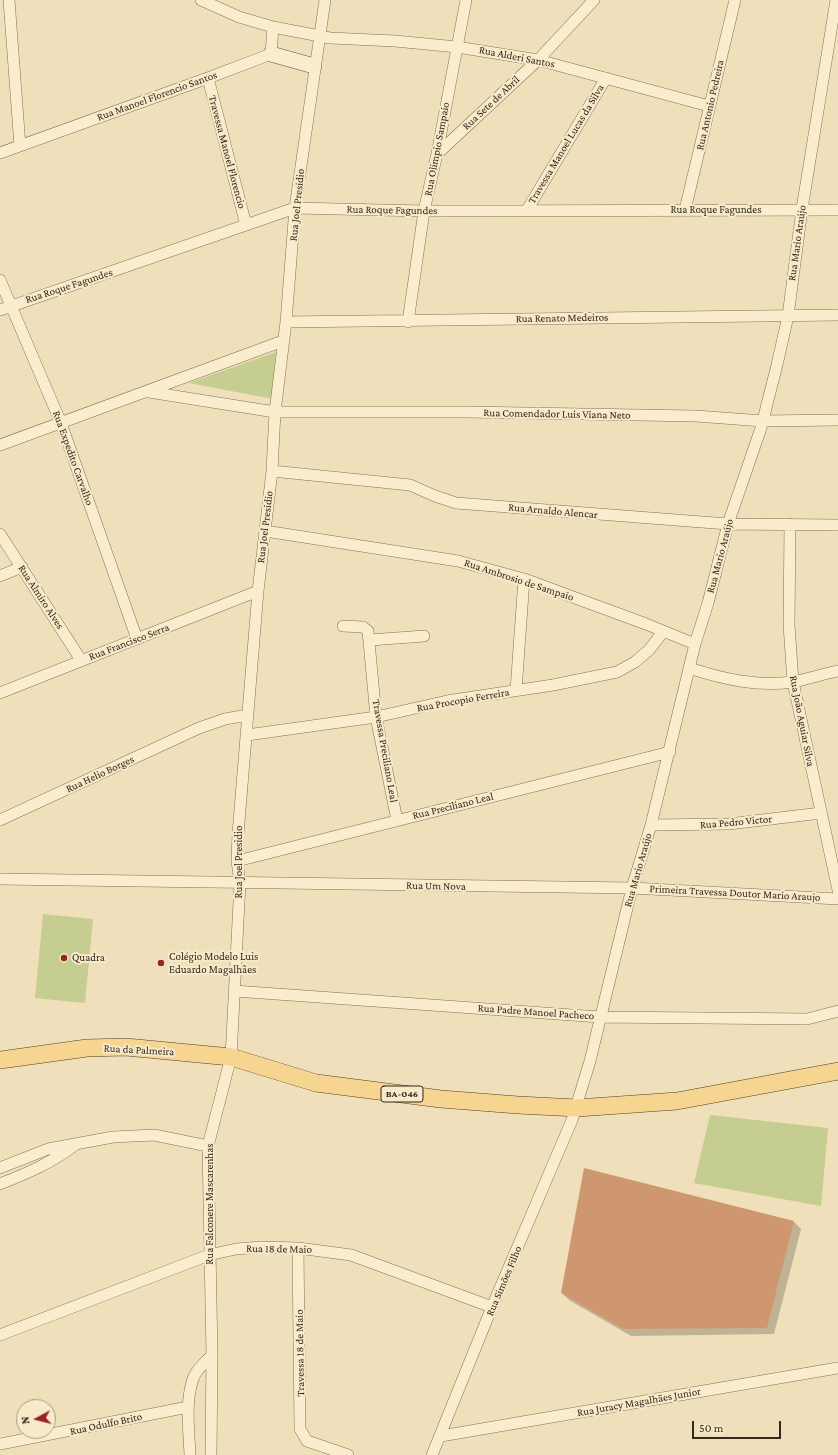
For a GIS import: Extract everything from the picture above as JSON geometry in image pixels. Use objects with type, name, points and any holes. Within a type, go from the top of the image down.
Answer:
[{"type":"main road","name":"Rua da Palmeira","points":[[0,1060],[112,1046],[231,1057]]},
{"type":"main road","name":"BA-046","points":[[231,1057],[316,1083],[441,1099],[577,1108],[677,1101],[838,1071]]},
{"type":"street","points":[[0,1],[7,0],[20,146]]},
{"type":"street","name":"Rua Alderi Santos","points":[[201,0],[240,17],[273,27],[342,40],[395,41],[457,47],[538,60],[709,106]]},
{"type":"street","name":"Rua Joel Presidio","points":[[231,1057],[240,883],[237,861],[258,591],[272,471],[275,412],[286,322],[295,208],[314,66],[325,0]]},
{"type":"street","name":"Rua Olimpio Sampaio","points":[[408,322],[424,211],[437,154],[466,0]]},
{"type":"street","name":"Rua Sete de Abril","points":[[437,154],[538,60],[594,0]]},
{"type":"street","name":"Rua Antonio Pedreira","points":[[685,210],[735,0]]},
{"type":"street","name":"Rua Mario Araújo","points":[[577,1108],[632,888],[651,825],[670,752],[695,644],[708,604],[728,524],[763,421],[788,316],[802,209],[836,0]]},
{"type":"street","points":[[273,27],[270,54],[314,66]]},
{"type":"street","name":"Rua Manoel Florencio Santos","points":[[0,153],[270,54]]},
{"type":"street","name":"Travessa Manoel Florencio","points":[[208,78],[246,225]]},
{"type":"street","name":"Travessa Manoel Lucas da Silva","points":[[527,210],[606,78]]},
{"type":"street","name":"Rua Roque Fagundes","points":[[5,308],[295,208],[424,211],[838,210]]},
{"type":"street","name":"Rua Expedito Carvalho","points":[[0,280],[5,308],[61,423],[137,638]]},
{"type":"street","name":"Rua Renato Medeiros","points":[[286,322],[408,322],[526,318],[838,315]]},
{"type":"street","points":[[0,445],[149,392],[283,341]]},
{"type":"street","name":"Rua Comendador Luis Viana Neto","points":[[149,392],[275,412],[468,412],[696,416],[763,421],[838,420]]},
{"type":"street","name":"Rua Arnaldo Alencar","points":[[272,471],[410,485],[456,503],[728,524],[838,525]]},
{"type":"street","name":"Rua João Aguiar Silva","points":[[790,524],[789,625],[793,682],[838,890]]},
{"type":"street","name":"Rua Ambrosio de Sampaio","points":[[265,531],[458,561],[524,579],[646,624],[695,644]]},
{"type":"street","name":"Rua Almiro Alves","points":[[0,534],[81,660]]},
{"type":"street","points":[[0,576],[22,567]]},
{"type":"street","points":[[516,690],[524,579]]},
{"type":"street","name":"Rua Francisco Serra","points":[[0,693],[258,591]]},
{"type":"street","points":[[343,626],[367,628],[370,640],[424,636]]},
{"type":"street","name":"Rua Procopio Ferreira","points":[[247,735],[376,717],[447,701],[617,672],[640,658],[649,650],[663,632]]},
{"type":"street","name":"Travessa Preciliano Leal","points":[[370,640],[376,717],[398,820]]},
{"type":"street","points":[[689,668],[738,682],[765,684],[793,682],[838,671]]},
{"type":"street","name":"Rua Helio Borges","points":[[0,820],[199,728],[225,719],[248,715]]},
{"type":"street","name":"Rua Preciliano Leal","points":[[237,861],[670,752]]},
{"type":"street","name":"Rua Pedro Victor","points":[[651,825],[729,824],[821,812]]},
{"type":"street","name":"Rua Um Nova","points":[[0,879],[632,888]]},
{"type":"street","name":"Primeira Travessa Doutor Mario Araujo","points":[[632,888],[838,899]]},
{"type":"street","name":"Rua Padre Manoel Pacheco","points":[[234,991],[600,1017],[806,1019],[838,1011]]},
{"type":"street","name":"Rua Falconere Mascarenhas","points":[[211,1455],[212,1355],[208,1146],[231,1057]]},
{"type":"street","name":"Rua Simões Filho","points":[[432,1455],[441,1436],[492,1307],[577,1108]]},
{"type":"street","points":[[0,1168],[48,1149],[130,1135],[154,1135],[208,1146]]},
{"type":"street","points":[[0,1184],[55,1160],[76,1144]]},
{"type":"street","name":"Rua 18 de Maio","points":[[0,1335],[209,1255],[236,1249],[261,1247],[298,1248],[351,1255],[492,1307]]},
{"type":"street","name":"Travessa 18 de Maio","points":[[298,1248],[300,1429],[307,1441],[320,1447],[348,1455]]},
{"type":"street","points":[[190,1455],[188,1407],[193,1379],[200,1368],[212,1355]]},
{"type":"street","name":"Rua Juracy Magalhães Junior","points":[[441,1436],[838,1368]]},
{"type":"street","name":"Rua Odulfo Brito","points":[[0,1444],[188,1407]]},
{"type":"green space","points":[[276,352],[273,399],[189,383]]},
{"type":"green space","name":"Quadra","points":[[43,914],[93,919],[85,1003],[35,998]]},
{"type":"green space","points":[[710,1115],[828,1128],[821,1206],[694,1183]]},
{"type":"building","points":[[584,1168],[794,1221],[767,1328],[623,1329],[561,1293]]},
{"type":"place","name":"Quadra","points":[[64,958]]},
{"type":"place","name":"Colégio Modelo Luis Eduardo Magalhães","points":[[161,963]]}]
